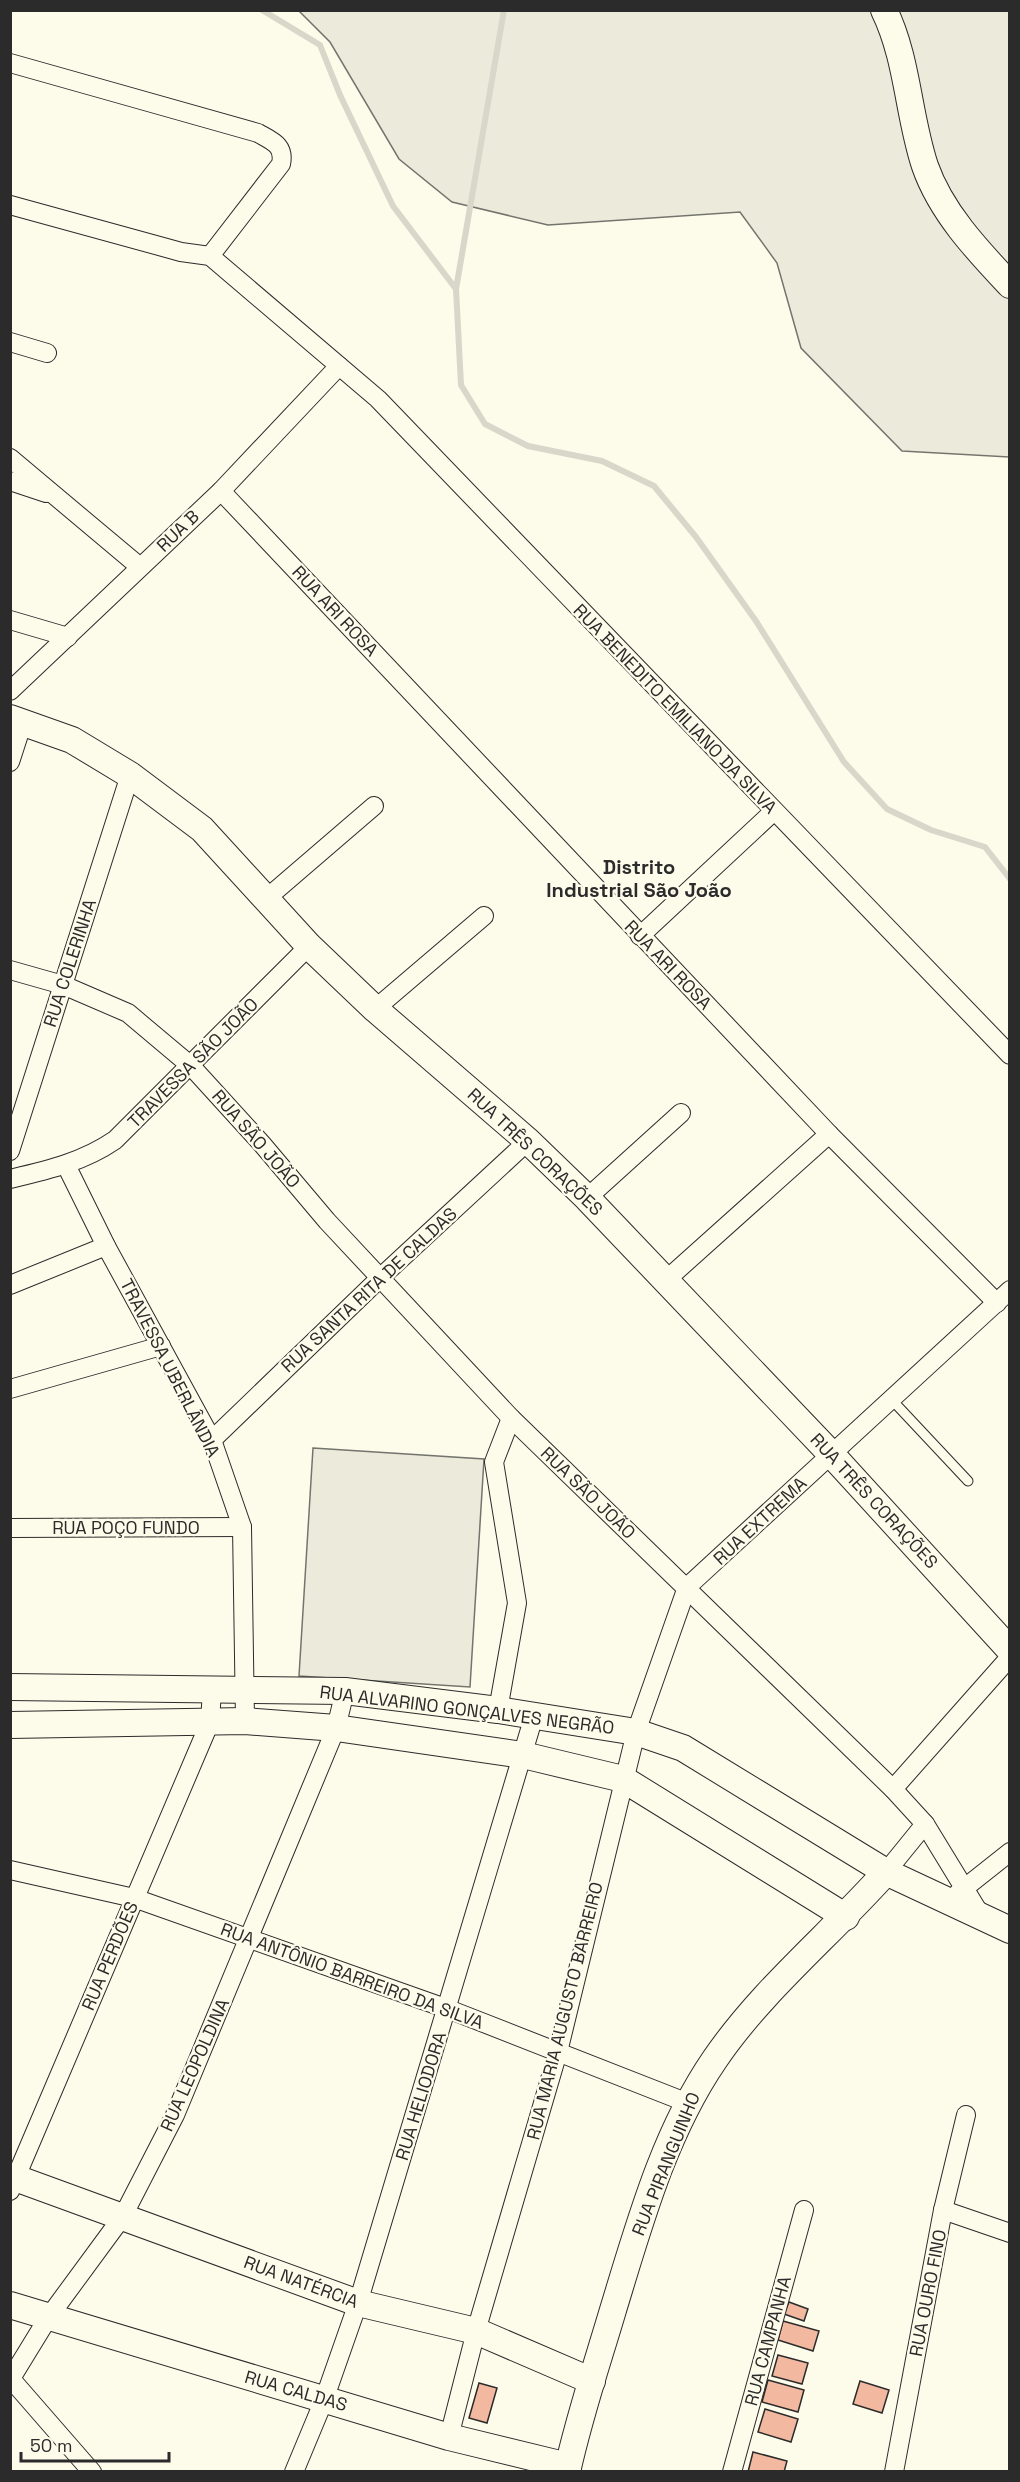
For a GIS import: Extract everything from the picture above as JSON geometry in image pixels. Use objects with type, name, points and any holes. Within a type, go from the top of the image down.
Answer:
[{"type":"street","points":[[884,10],[897,47],[926,166],[944,204],[968,239],[1010,285]]},
{"type":"street","points":[[10,63],[258,133],[280,147],[283,155],[281,164],[210,256],[181,252],[10,205]]},
{"type":"street","name":"RUA BENEDITO EMILIANO DA SILVA","points":[[210,256],[378,399],[773,812],[1010,1055]]},
{"type":"street","points":[[10,342],[47,353]]},
{"type":"street","name":"RUA B","points":[[10,691],[221,490],[339,366]]},
{"type":"street","points":[[10,458],[140,567]]},
{"type":"street","points":[[10,481],[56,496]]},
{"type":"street","name":"RUA ARI ROSA","points":[[221,490],[829,1134],[1003,1296]]},
{"type":"street","points":[[10,620],[68,637]]},
{"type":"street","points":[[10,762],[17,720]]},
{"type":"street","name":"RUA TRÊS CORAÇÕES","points":[[17,720],[72,740],[130,775],[202,829],[309,946],[375,1009],[528,1141],[587,1198],[832,1455],[1010,1650]]},
{"type":"street","name":"RUA COLERINHA","points":[[10,1151],[130,775]]},
{"type":"street","points":[[267,898],[374,806]]},
{"type":"street","points":[[640,936],[773,812]]},
{"type":"street","points":[[375,1009],[484,916]]},
{"type":"street","name":"TRAVESSA SÃO JOÃO","points":[[10,1179],[66,1165],[97,1153],[115,1140],[309,946]]},
{"type":"street","name":"RUA SÃO JOÃO","points":[[10,970],[63,985],[128,1013],[191,1066],[380,1278],[511,1418],[893,1789],[925,1824],[957,1895]]},
{"type":"street","points":[[587,1198],[681,1113]]},
{"type":"street","points":[[665,1281],[829,1134]]},
{"type":"street","name":"RUA SANTA RITA DE CALDAS","points":[[212,1440],[380,1278],[528,1141]]},
{"type":"street","name":"TRAVESSA UBERLÂNDIA","points":[[66,1165],[106,1246],[212,1440],[242,1527],[245,1721]]},
{"type":"street","points":[[10,1285],[106,1246]]},
{"type":"street","name":"RUA EXTREMA","points":[[687,1587],[1003,1296]]},
{"type":"street","points":[[10,1389],[160,1346]]},
{"type":"street","points":[[498,1710],[517,1604],[494,1462],[511,1418]]},
{"type":"street","name":"RUA POÇO FUNDO","points":[[10,1528],[242,1527]]},
{"type":"street","name":"RUA MARIA AUGUSTO BARREIRO","points":[[449,2437],[476,2331],[558,2052],[636,1732],[687,1587]]},
{"type":"street","points":[[893,1789],[1010,1657]]},
{"type":"street","name":"RUA ALVARINO GONÇALVES NEGRÃO","points":[[10,1687],[345,1691],[498,1710],[636,1732],[682,1748],[886,1872],[957,1895],[983,1919],[1010,1930]]},
{"type":"street","name":"RUA PERDÕES","points":[[13,2182],[210,1722],[212,1690]]},
{"type":"street","name":"RUA LEOPOLDINA","points":[[11,2379],[48,2318],[123,2216],[175,2115],[336,1728],[345,1691]]},
{"type":"street","name":"RUA HELIODORA","points":[[294,2472],[324,2400],[358,2303],[534,1716]]},
{"type":"street","name":"RUA ALVARINO GONÇALVES NEGRÃO","points":[[10,1725],[245,1721],[336,1728],[523,1755],[623,1779],[846,1917]]},
{"type":"street","name":"RUA PIRANGUINHO","points":[[572,2470],[592,2381],[643,2212],[688,2103],[714,2060],[747,2015],[846,1917],[925,1824]]},
{"type":"street","points":[[957,1895],[1010,1852]]},
{"type":"street","name":"RUA ANTÔNIO BARREIRO DA SILVA","points":[[10,1870],[134,1898],[448,2009],[688,2103]]},
{"type":"street","name":"RUA OURO FINO","points":[[894,2472],[943,2210],[966,2115]]},
{"type":"street","name":"RUA NATÉRCIA","points":[[13,2182],[123,2216],[358,2303],[476,2331],[592,2381]]},
{"type":"street","name":"RUA CAMPANHA","points":[[732,2472],[804,2210]]},
{"type":"street","points":[[943,2210],[1010,2233]]},
{"type":"street","name":"RUA CALDAS","points":[[10,2305],[449,2437],[572,2470]]},
{"type":"street","points":[[11,2379],[92,2472]]},
{"type":"lane","points":[[892,1400],[968,1480]]},
{"type":"shaded area","points":[[299,11],[1009,11],[1009,457],[902,451],[801,348],[777,263],[740,212],[548,225],[452,202],[399,159],[330,42]]},
{"type":"shaded area","points":[[313,1448],[484,1459],[470,1687],[299,1676]]},
{"type":"building","points":[[789,2302],[808,2309],[804,2321],[784,2314]]},
{"type":"building","points":[[783,2321],[819,2331],[813,2351],[778,2340]]},
{"type":"building","points":[[778,2355],[808,2363],[802,2384],[772,2376]]},
{"type":"building","points":[[768,2380],[804,2390],[798,2412],[762,2402]]},
{"type":"building","points":[[860,2381],[889,2390],[882,2413],[853,2404]]},
{"type":"building","points":[[479,2383],[497,2388],[487,2423],[469,2418]]},
{"type":"building","points":[[765,2409],[798,2419],[791,2442],[758,2432]]},
{"type":"building","points":[[753,2452],[787,2461],[784,2472],[748,2472]]},
{"type":"waterway","points":[[262,10],[320,45],[340,95],[393,206],[456,289],[461,385],[485,424],[528,446],[602,461],[654,486],[696,537],[756,621],[844,762],[887,809],[931,830],[985,847],[1010,879]]},
{"type":"waterway","points":[[456,289],[504,10]]},
{"type":"district","name":"Distrito Industrial São João","points":[[639,878]]}]
